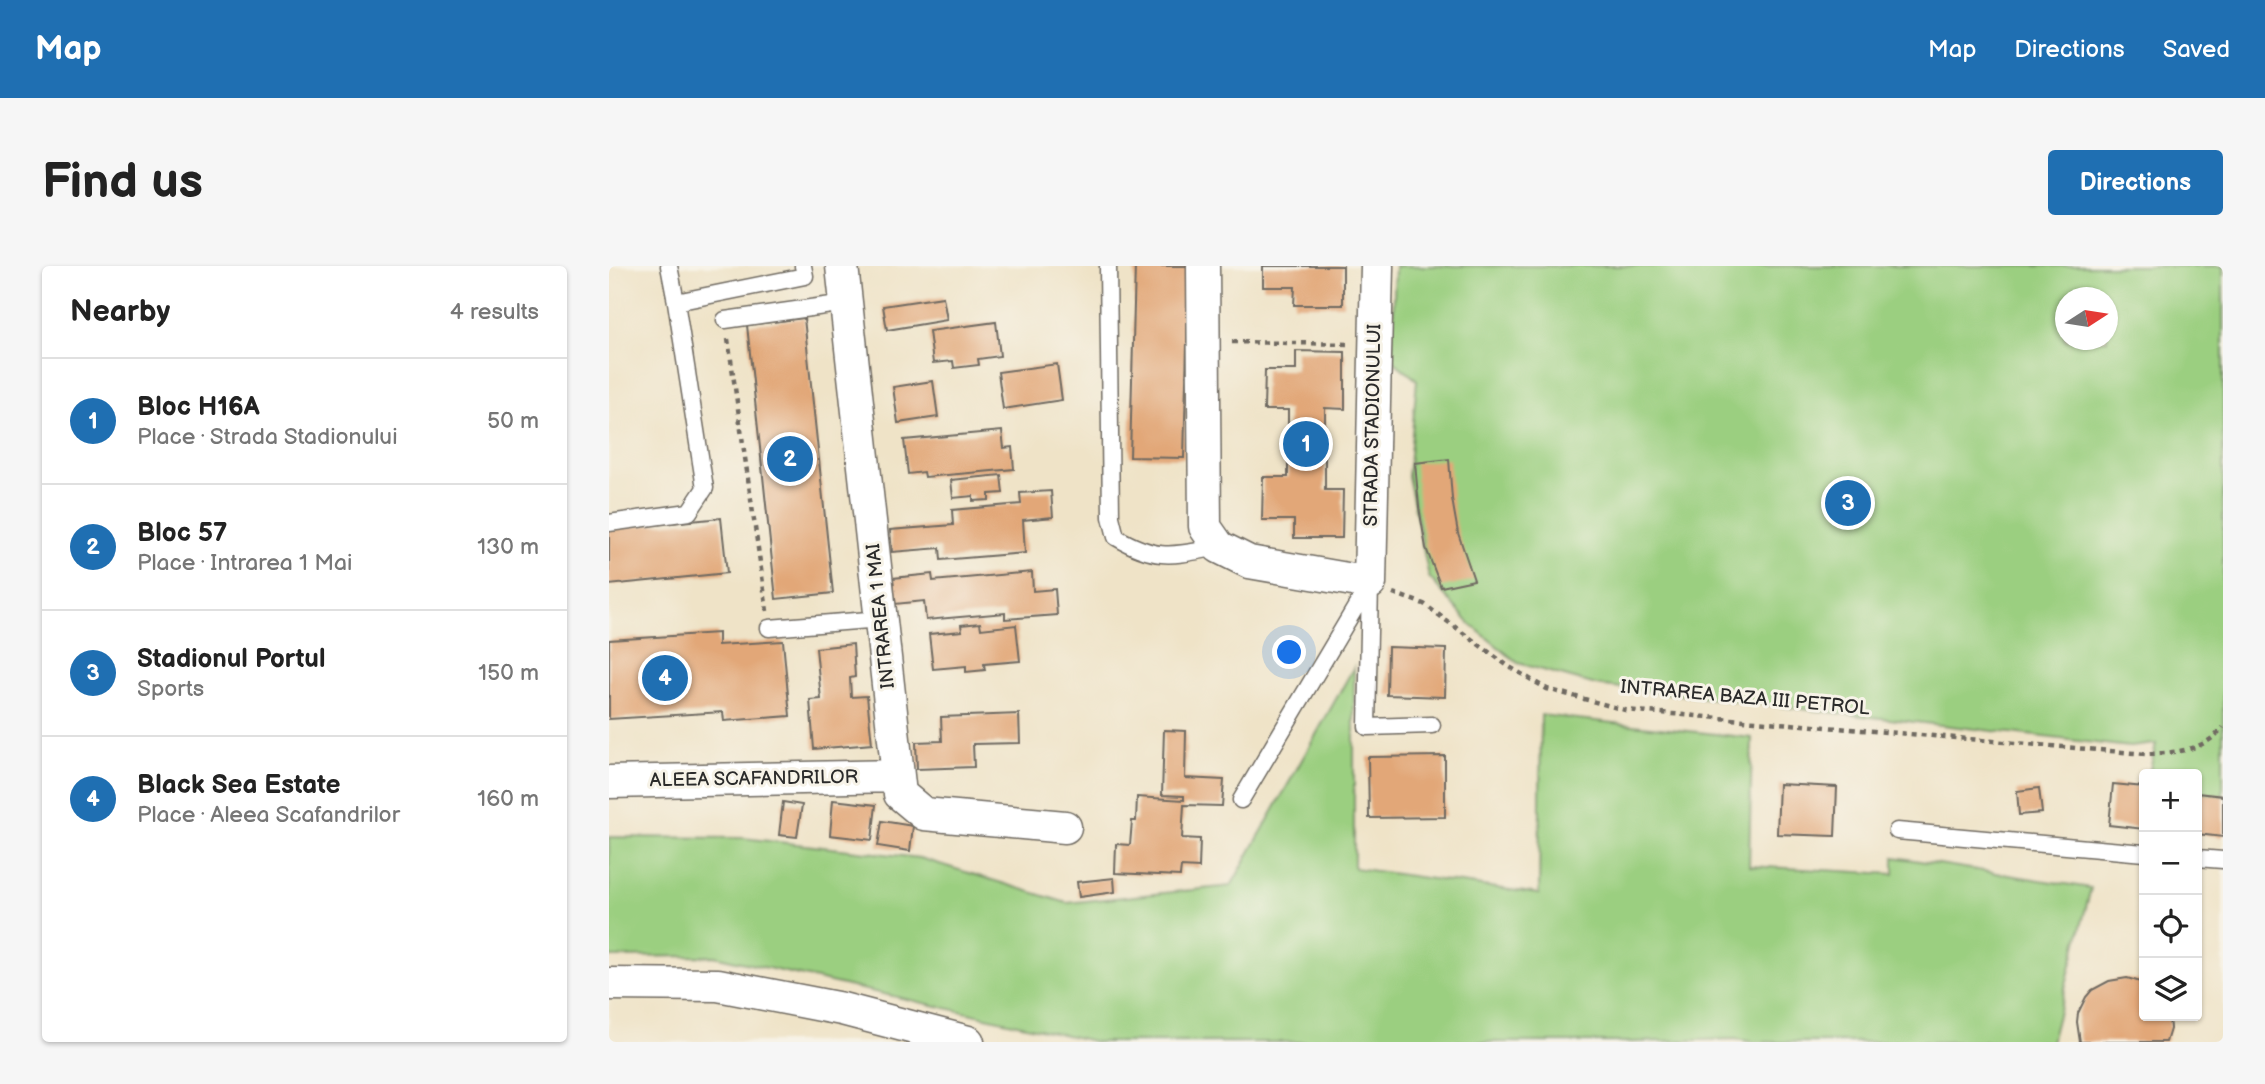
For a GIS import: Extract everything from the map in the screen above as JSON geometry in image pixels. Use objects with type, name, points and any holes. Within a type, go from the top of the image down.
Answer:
[{"type":"street","name":"INTRAREA 1 MAI","points":[[842,266],[900,794],[924,814],[1065,827]]},
{"type":"street","points":[[1203,266],[1205,527],[1219,547],[1249,562],[1370,583]]},
{"type":"street","name":"STRADA STADIONULUI","points":[[1370,583],[1377,266]]},
{"type":"street","name":"ALEEA SCAFANDRILOR","points":[[609,782],[898,776]]},
{"type":"street","points":[[609,984],[717,985],[842,1009],[968,1042]]},
{"type":"lane","points":[[609,523],[689,512],[705,488],[670,266]]},
{"type":"lane","points":[[676,302],[805,276],[803,266]]},
{"type":"lane","points":[[1108,266],[1111,517],[1116,537],[1137,549],[1169,556],[1219,547]]},
{"type":"lane","points":[[725,320],[846,303]]},
{"type":"lane","points":[[1370,583],[1367,727],[1432,725]]},
{"type":"lane","points":[[1241,800],[1370,583]]},
{"type":"lane","points":[[769,628],[881,620]]},
{"type":"lane","points":[[1897,831],[2139,853]]},
{"type":"lane","points":[[2202,858],[2223,860]]},
{"type":"path","points":[[725,320],[769,628]]},
{"type":"path","points":[[1203,341],[1375,345]]},
{"type":"path","name":"INTRAREA BAZA III PETROL","points":[[1370,583],[1423,604],[1508,666],[1547,689],[1625,710],[2146,754],[2181,753],[2216,738],[2223,727]]},
{"type":"green space","points":[[1395,266],[2223,266],[2223,796],[2202,794],[2202,769],[2150,769],[2156,744],[2130,747],[1596,685],[1518,663],[1470,624],[1429,577],[1408,476],[1417,380],[1392,360]]},
{"type":"green space","points":[[1354,667],[1354,868],[1539,894],[1541,715],[1752,738],[1749,866],[1894,874],[1894,857],[2091,888],[2051,1042],[1754,1042],[1735,1039],[1631,1042],[1097,1042],[714,956],[609,957],[609,837],[743,838],[920,858],[1067,903],[1231,886]]},
{"type":"building","points":[[1135,266],[1189,266],[1184,458],[1130,457]]},
{"type":"building","points":[[1263,266],[1343,266],[1343,305],[1294,305],[1295,287],[1263,287]]},
{"type":"building","points":[[943,297],[947,320],[887,330],[883,306]]},
{"type":"building","points":[[804,318],[833,593],[776,599],[747,325]]},
{"type":"building","points":[[996,322],[1000,356],[978,359],[979,365],[954,368],[953,361],[933,363],[929,331]]},
{"type":"building","points":[[1296,351],[1345,352],[1345,409],[1325,408],[1325,490],[1343,490],[1342,538],[1294,538],[1294,520],[1262,520],[1263,477],[1288,477],[1288,410],[1264,410],[1265,370],[1296,370]]},
{"type":"building","points":[[1057,364],[1062,400],[1003,409],[998,372]]},
{"type":"building","points":[[933,381],[938,417],[898,423],[893,387]]},
{"type":"building","points":[[1002,431],[1004,448],[1012,447],[1014,469],[925,477],[924,472],[908,474],[904,440]]},
{"type":"building","points":[[1449,459],[1458,533],[1474,580],[1441,587],[1426,548],[1415,463]]},
{"type":"building","points":[[1001,475],[1003,493],[989,494],[989,500],[973,501],[973,496],[953,498],[951,480]]},
{"type":"building","points":[[1051,491],[1053,517],[1023,520],[1025,553],[941,560],[940,548],[892,552],[890,530],[953,525],[952,510],[1021,504],[1020,493]]},
{"type":"building","points":[[721,518],[727,573],[609,585],[609,529]]},
{"type":"building","points":[[1032,572],[1033,591],[1055,589],[1057,615],[1005,619],[1005,613],[926,620],[924,601],[895,604],[893,578],[932,574],[933,581]]},
{"type":"building","points":[[980,623],[981,629],[1016,625],[1020,661],[984,664],[985,670],[966,672],[966,666],[933,669],[929,634],[962,631],[961,625]]},
{"type":"building","points":[[718,633],[718,645],[783,641],[790,716],[724,721],[723,712],[609,719],[609,640]]},
{"type":"building","points":[[853,644],[855,677],[850,678],[851,697],[867,696],[872,744],[814,749],[810,700],[821,699],[816,648]]},
{"type":"building","points":[[1388,647],[1446,649],[1445,697],[1387,695]]},
{"type":"building","points":[[1019,714],[1020,743],[973,744],[974,767],[917,769],[916,742],[942,741],[941,717]]},
{"type":"building","points":[[1164,730],[1186,731],[1185,778],[1224,780],[1222,806],[1184,805],[1182,838],[1200,839],[1199,868],[1181,867],[1180,876],[1115,873],[1116,844],[1130,845],[1132,821],[1136,821],[1137,797],[1184,800],[1184,796],[1162,795]]},
{"type":"building","points":[[1445,756],[1445,817],[1369,818],[1368,757]]},
{"type":"building","points":[[1779,784],[1837,787],[1835,836],[1777,834]]},
{"type":"building","points":[[2113,784],[2139,787],[2139,828],[2109,825]]},
{"type":"building","points":[[2039,788],[2042,813],[2019,815],[2017,791]]},
{"type":"building","points":[[2202,794],[2223,796],[2223,837],[2202,835]]},
{"type":"building","points":[[833,800],[876,805],[872,840],[830,835]]},
{"type":"building","points":[[783,802],[802,805],[797,837],[779,835]]},
{"type":"building","points":[[882,821],[913,826],[910,851],[878,846]]},
{"type":"building","points":[[1114,878],[1115,892],[1079,897],[1077,882]]},
{"type":"building","points":[[2127,978],[2139,982],[2139,1021],[2169,1021],[2166,1042],[2080,1042],[2078,1013],[2092,990],[2109,981]]},
{"type":"place","name":"Bloc H16A","points":[[1306,444]]},
{"type":"place","name":"Bloc 57","points":[[790,459]]},
{"type":"place","name":"Stadionul Portul","points":[[1848,503]]},
{"type":"place","name":"Black Sea Estate","points":[[665,678]]}]
